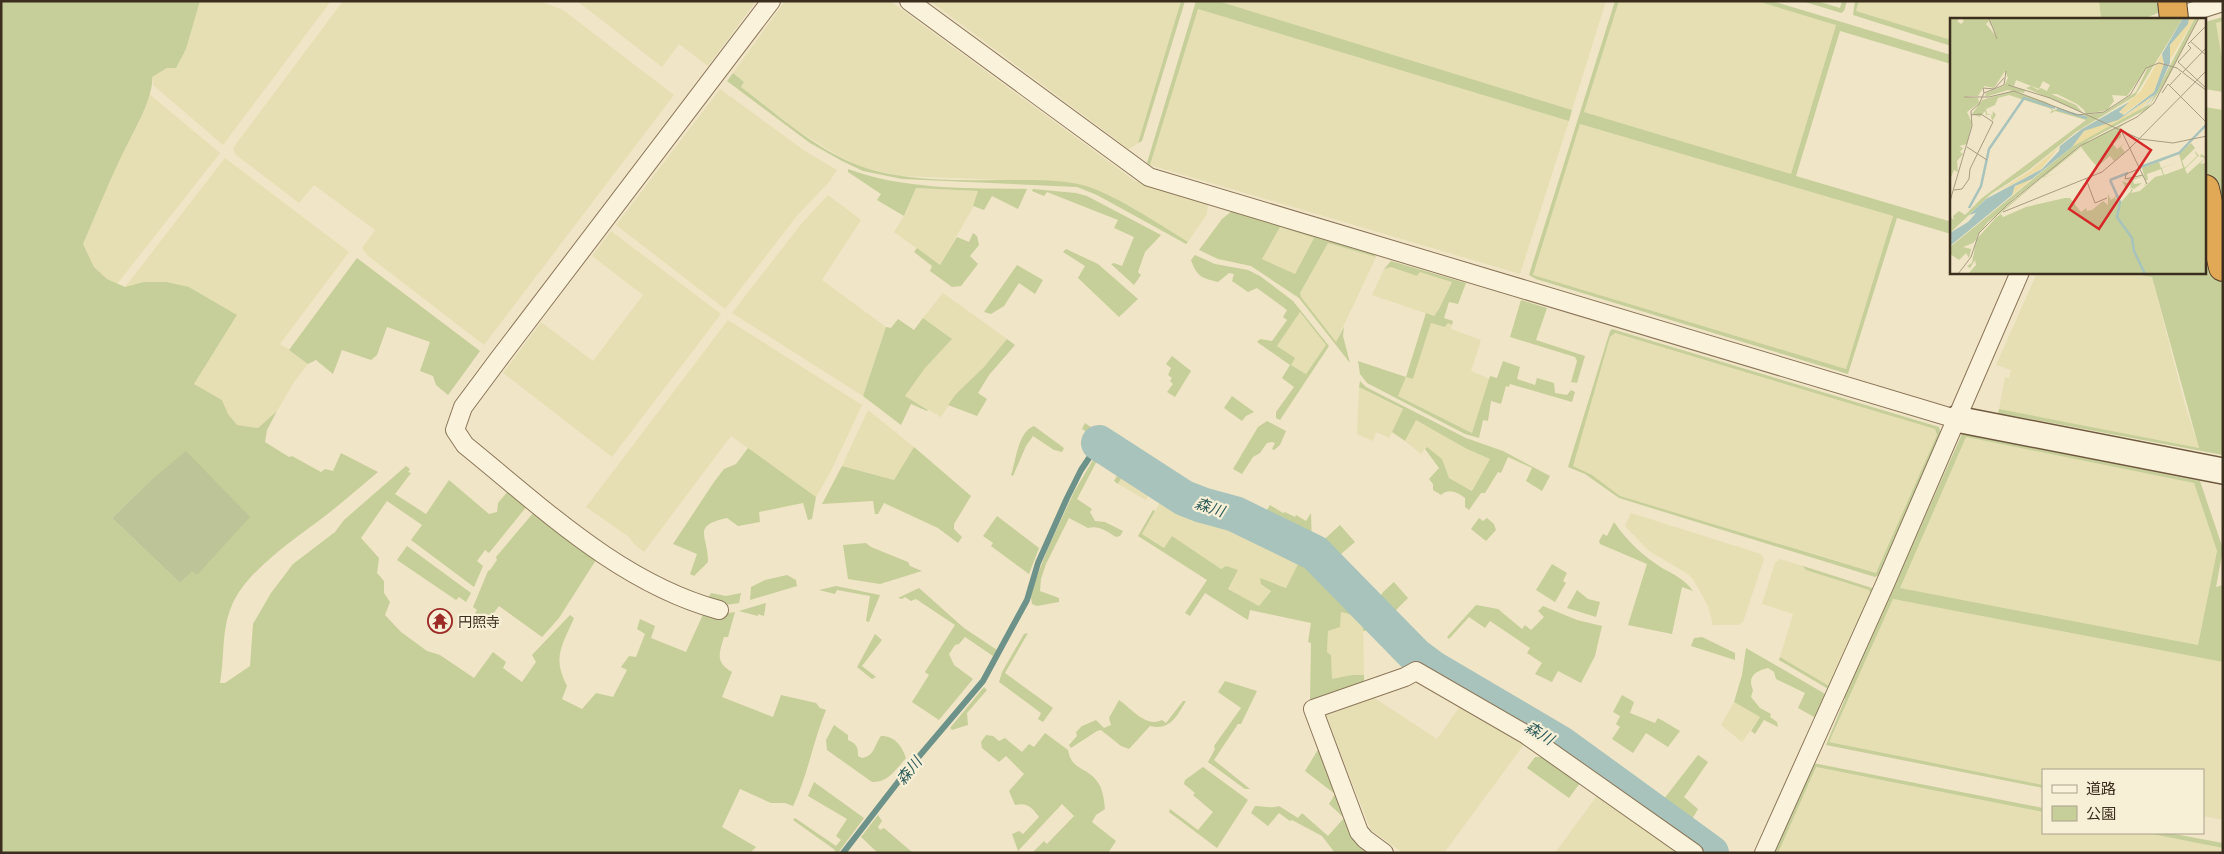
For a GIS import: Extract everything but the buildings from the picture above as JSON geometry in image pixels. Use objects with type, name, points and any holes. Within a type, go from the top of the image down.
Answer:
[{"type":"highway","points":[[2172,1],[2174,18]]},
{"type":"highway","points":[[2206,193],[2223,267]]},
{"type":"street","points":[[719,610],[678,596],[632,574],[604,556],[465,445],[454,430],[463,407],[771,1]]},
{"type":"street","points":[[908,1],[1149,177],[1956,419],[2223,471]]},
{"type":"street","points":[[2172,18],[2223,2]]},
{"type":"street","points":[[1764,853],[1884,585],[2019,274]]},
{"type":"street","points":[[1384,853],[1365,839],[1359,832],[1313,709],[1398,680],[1416,671],[1525,734],[1646,810],[1694,853]]},
{"type":"shaded area","points":[[200,1],[331,1],[223,145],[153,85],[152,77],[167,68],[186,49]]},
{"type":"shaded area","points":[[343,1],[540,1],[563,10],[674,95],[484,345],[367,255],[362,248],[375,230],[314,185],[299,203],[235,154],[233,148]]},
{"type":"shaded area","points":[[577,1],[756,1],[708,66],[679,44],[662,67]]},
{"type":"shaded area","points":[[785,1],[890,1],[1135,181],[1208,204],[1207,214],[1188,242],[1091,188],[1061,182],[901,176],[861,167],[837,155],[797,130],[741,87],[744,82],[733,73]]},
{"type":"shaded area","points":[[930,1],[1181,1],[1138,143],[1129,149]]},
{"type":"shaded area","points":[[1218,1],[1606,1],[1572,110]]},
{"type":"shaded area","points":[[1619,1],[1757,1],[1836,24],[1791,174],[1584,112]]},
{"type":"shaded area","points":[[1859,1],[2099,1],[2101,18],[1950,18],[1950,40],[1856,11]]},
{"type":"shaded area","points":[[1198,9],[1569,121],[1520,274],[1150,165]]},
{"type":"shaded area","points":[[2223,21],[2223,65],[2216,23]]},
{"type":"shaded area","points":[[720,89],[805,151],[837,170],[829,182],[796,217],[725,309],[616,225]]},
{"type":"shaded area","points":[[148,93],[220,153],[117,284],[107,279],[94,267],[83,244],[122,154],[138,124]]},
{"type":"shaded area","points":[[1580,124],[1893,216],[1846,369],[1533,275]]},
{"type":"shaded area","points":[[225,158],[349,252],[280,344],[308,364],[294,382],[277,411],[258,428],[237,425],[228,414],[222,400],[194,384],[237,315],[189,287],[125,287]]},
{"type":"shaded area","points":[[916,188],[979,191],[972,209],[940,265],[894,232],[906,213]]},
{"type":"shaded area","points":[[828,195],[861,220],[822,280],[886,327],[863,396],[732,313],[802,223]]},
{"type":"shaded area","points":[[1280,227],[1314,238],[1295,274],[1262,259]]},
{"type":"shaded area","points":[[611,231],[721,314],[612,457],[503,373],[541,322],[593,361],[643,295],[592,256]]},
{"type":"shaded area","points":[[1328,243],[1376,257],[1336,342],[1300,297],[1300,293]]},
{"type":"shaded area","points":[[1391,267],[1417,276],[1420,272],[1452,281],[1434,316],[1372,295],[1384,269]]},
{"type":"shaded area","points":[[2037,274],[2139,274],[2152,277],[2185,405],[2199,448],[1999,409],[2005,377],[2009,378],[2011,370],[1996,365]]},
{"type":"shaded area","points":[[943,293],[1007,339],[984,367],[956,394],[941,417],[905,396],[925,368],[952,339],[923,318]]},
{"type":"shaded area","points":[[1300,312],[1326,345],[1306,374],[1291,365],[1277,346]]},
{"type":"shaded area","points":[[728,320],[862,405],[831,471],[816,497],[731,436],[644,552],[629,537],[586,507]]},
{"type":"shaded area","points":[[1431,323],[1445,327],[1448,323],[1452,325],[1451,329],[1481,340],[1471,371],[1490,379],[1472,433],[1398,396],[1406,377],[1413,379]]},
{"type":"shaded area","points":[[1615,333],[1935,429],[1937,436],[1877,573],[1620,496],[1592,475],[1572,466],[1610,337]]},
{"type":"shaded area","points":[[1359,387],[1403,410],[1389,438],[1376,432],[1373,441],[1357,434]]},
{"type":"shaded area","points":[[868,410],[914,447],[894,480],[842,466]]},
{"type":"shaded area","points":[[1416,419],[1467,449],[1491,459],[1473,491],[1449,478],[1442,459],[1426,447],[1421,454],[1405,441]]},
{"type":"shaded area","points":[[1966,437],[2194,483],[2217,551],[2198,645],[1899,588]]},
{"type":"shaded area","points":[[1126,470],[1152,487],[1146,500],[1118,484]]},
{"type":"shaded area","points":[[1163,497],[1182,508],[1221,519],[1248,530],[1302,557],[1286,588],[1276,583],[1259,606],[1228,589],[1238,570],[1221,569],[1172,536],[1164,548],[1142,534]]},
{"type":"shaded area","points":[[1631,513],[1761,554],[1764,559],[1743,622],[1738,625],[1713,625],[1708,606],[1693,579],[1688,574],[1649,551],[1625,526]]},
{"type":"shaded area","points":[[1780,559],[1803,566],[1806,570],[1869,590],[1870,593],[1829,686],[1780,657],[1793,614],[1762,604],[1775,563]]},
{"type":"shaded area","points":[[1893,599],[2223,662],[2223,820],[2204,816],[2204,769],[2042,769],[2042,785],[1829,742]]},
{"type":"shaded area","points":[[1341,612],[1363,618],[1364,675],[1352,675],[1332,680],[1331,655],[1327,652],[1328,631]]},
{"type":"shaded area","points":[[1373,697],[1437,739],[1461,705],[1525,743],[1444,853],[1403,853],[1371,830],[1324,713]]},
{"type":"shaded area","points":[[1734,702],[1760,717],[1742,742],[1721,725]]},
{"type":"shaded area","points":[[1815,767],[2042,812],[2042,834],[2152,834],[2223,848],[2223,853],[1778,853]]},
{"type":"shaded area","points":[[1599,793],[1680,853],[1555,853]]},
{"type":"green space","points":[[1,1],[200,1],[186,49],[176,68],[167,68],[152,77],[152,86],[146,106],[83,244],[94,267],[107,279],[125,287],[144,282],[166,282],[189,287],[237,315],[194,384],[222,400],[228,414],[237,425],[258,428],[277,411],[267,430],[265,442],[289,457],[292,456],[321,472],[325,469],[333,471],[341,453],[378,472],[332,511],[273,556],[248,580],[239,592],[232,605],[226,624],[220,683],[225,683],[250,666],[253,624],[271,593],[293,564],[335,532],[344,520],[406,466],[410,469],[408,472],[411,473],[395,494],[426,514],[449,480],[489,514],[497,512],[498,503],[508,491],[527,506],[489,553],[485,550],[477,561],[483,566],[474,587],[411,540],[422,525],[387,501],[361,538],[379,558],[377,573],[384,581],[384,593],[390,602],[385,615],[401,632],[427,651],[440,655],[474,678],[493,652],[506,662],[503,668],[522,682],[536,662],[532,655],[570,615],[574,618],[559,659],[567,686],[562,699],[582,709],[596,693],[613,697],[627,670],[621,667],[629,656],[636,657],[645,634],[637,629],[640,619],[655,626],[651,638],[686,652],[705,610],[721,614],[735,612],[728,637],[724,637],[720,653],[723,665],[732,672],[722,697],[773,717],[781,695],[816,703],[820,708],[826,710],[803,782],[793,806],[785,803],[771,803],[740,789],[722,827],[756,847],[750,853],[1,853]],"holes":[[[186,452],[197,575],[192,570],[180,583],[112,518],[151,480]]]},
{"type":"green space","points":[[1181,1],[1185,1],[1142,141],[1138,143]]},
{"type":"green space","points":[[1196,1],[1218,1],[1572,110],[1569,121],[1198,9],[1150,165],[1147,163]]},
{"type":"green space","points":[[1615,1],[1619,1],[1584,112],[1791,174],[1836,25],[1757,1],[1772,1],[1950,55],[1950,64],[1840,31],[1796,176],[1950,221],[1950,234],[1897,218],[1848,374],[1536,279],[1529,275]],"holes":[[[1580,124],[1893,216],[1846,369],[1533,275]]]},
{"type":"green space","points":[[1802,1],[1817,1],[1840,8],[1842,1],[1847,1],[1844,11],[1841,13]]},
{"type":"green space","points":[[1855,1],[1859,1],[1856,11],[1950,40],[1950,46],[1853,15]]},
{"type":"green space","points":[[2099,1],[2188,1],[2146,18],[2101,18]]},
{"type":"green space","points":[[2223,17],[2223,21],[2216,23],[2223,65],[2223,92],[2206,89],[2206,22]]},
{"type":"green space","points":[[733,73],[744,82],[741,87],[798,131],[828,151],[860,166],[917,178],[1048,180],[1078,184],[1104,193],[1188,242],[1186,244],[1097,195],[1077,187],[902,179],[863,171],[810,143],[727,81]]},
{"type":"green space","points":[[2206,107],[2223,110],[2223,455],[1998,413],[1999,409],[2199,448],[2152,277],[2136,274],[2206,274]]},
{"type":"green space","points":[[848,169],[892,181],[937,187],[1027,189],[1018,209],[992,196],[984,210],[973,206],[978,191],[916,188],[904,216],[877,200],[881,194],[848,172]]},
{"type":"green space","points":[[1033,189],[1076,193],[1087,196],[1161,235],[1145,252],[1138,272],[1141,275],[1134,285],[1111,264],[1114,263],[1122,266],[1134,237],[1114,228],[1118,220],[1047,192],[1044,196],[1032,191]]},
{"type":"green space","points":[[1232,211],[1373,253],[1376,257],[1328,243],[1300,293],[1301,297],[1336,342],[1344,327],[1343,336],[1350,363],[1299,298],[1251,266],[1218,259],[1199,250],[1222,219]],"holes":[[[1280,227],[1314,238],[1295,274],[1262,259]]]},
{"type":"green space","points":[[973,233],[977,236],[979,245],[970,256],[978,264],[961,286],[952,287],[930,271],[932,266],[914,252],[917,248],[940,265],[957,237],[969,242]]},
{"type":"green space","points":[[1066,249],[1098,264],[1138,299],[1119,317],[1078,278],[1085,266],[1063,252]]},
{"type":"green space","points":[[1195,255],[1215,264],[1248,270],[1260,276],[1293,301],[1329,346],[1280,420],[1276,418],[1276,412],[1294,387],[1282,378],[1290,365],[1257,342],[1260,339],[1272,341],[1287,320],[1283,317],[1287,310],[1257,288],[1248,292],[1232,281],[1234,274],[1229,273],[1218,282],[1204,278],[1198,273],[1191,260]],"holes":[[[1300,312],[1326,345],[1306,374],[1291,365],[1295,358],[1277,346]]]},
{"type":"green space","points":[[357,258],[480,351],[448,395],[436,385],[433,376],[420,371],[430,342],[387,327],[377,355],[371,360],[342,350],[333,374],[316,360],[308,364],[289,350]]},
{"type":"green space","points":[[1391,261],[1466,283],[1458,304],[1449,302],[1444,318],[1453,321],[1452,325],[1448,323],[1445,327],[1431,323],[1413,379],[1406,377],[1426,313],[1434,316],[1452,282],[1420,272],[1417,276],[1391,267],[1384,269]]},
{"type":"green space","points":[[1017,265],[1043,280],[1035,294],[1019,283],[1004,306],[991,314],[984,312]]},
{"type":"green space","points":[[1521,300],[1547,308],[1536,340],[1585,356],[1577,383],[1571,382],[1577,361],[1575,357],[1510,337]]},
{"type":"green space","points":[[923,318],[952,339],[925,368],[905,396],[928,410],[911,404],[901,425],[863,396],[886,327],[891,328],[898,319],[914,330]]},
{"type":"green space","points":[[1612,329],[1939,427],[1941,434],[1879,575],[1875,577],[1619,498],[1585,474],[1568,467]],"holes":[[[1615,333],[1935,429],[1937,435],[1876,573],[1620,496],[1592,475],[1573,466],[1610,337]]]},
{"type":"green space","points":[[1007,339],[1015,345],[989,375],[978,393],[987,399],[977,416],[948,405],[956,394],[984,367]]},
{"type":"green space","points":[[1172,356],[1191,371],[1175,397],[1167,392],[1173,384],[1170,381],[1172,378],[1168,375],[1171,368],[1166,364]]},
{"type":"green space","points":[[1358,361],[1406,377],[1398,396],[1472,433],[1490,376],[1497,378],[1503,361],[1520,367],[1517,379],[1535,385],[1537,378],[1554,383],[1555,393],[1567,395],[1571,390],[1575,392],[1572,402],[1510,384],[1509,387],[1506,386],[1501,404],[1491,401],[1488,421],[1483,420],[1479,438],[1465,434],[1367,383],[1360,374]]},
{"type":"green space","points":[[1360,381],[1366,387],[1466,438],[1503,451],[1550,476],[1542,491],[1526,481],[1532,468],[1508,457],[1501,473],[1498,472],[1485,493],[1481,493],[1469,510],[1465,507],[1465,498],[1459,494],[1450,491],[1441,495],[1433,490],[1433,484],[1429,479],[1439,468],[1425,449],[1427,447],[1442,459],[1449,478],[1472,491],[1490,459],[1467,449],[1416,420],[1405,441],[1392,432],[1403,409],[1359,387]]},
{"type":"green space","points":[[1232,396],[1254,412],[1246,416],[1242,421],[1224,408]]},
{"type":"green space","points":[[1267,421],[1286,431],[1280,445],[1274,450],[1272,449],[1275,443],[1267,443],[1260,453],[1253,457],[1242,474],[1233,469],[1258,427]]},
{"type":"green space","points":[[1085,423],[1114,443],[1112,447],[1082,429]]},
{"type":"green space","points":[[1034,426],[1064,448],[1062,452],[1054,450],[1033,436],[1026,446],[1013,476],[1011,475],[1018,447],[1024,434]]},
{"type":"green space","points":[[1962,434],[2200,481],[2223,549],[2216,587],[2223,585],[2223,662],[1893,599],[1829,742],[2042,785],[2042,788],[1826,745]],"holes":[[[1966,437],[2194,483],[2217,551],[2198,645],[1900,588]]]},
{"type":"green space","points":[[914,447],[971,496],[954,524],[954,529],[962,537],[958,543],[938,528],[884,503],[878,514],[875,514],[873,501],[822,504],[842,466],[894,480]]},
{"type":"green space","points":[[1120,447],[1167,473],[1163,481],[1118,451]]},
{"type":"green space","points":[[748,448],[816,497],[812,519],[808,520],[803,503],[759,512],[760,522],[738,526],[727,518],[709,524],[705,528],[704,533],[708,562],[694,576],[690,574],[697,554],[673,544],[724,469],[736,464]]},
{"type":"green space","points":[[1100,448],[1181,500],[1200,508],[1233,517],[1306,551],[1381,626],[1377,630],[1363,631],[1363,618],[1341,612],[1340,627],[1328,631],[1327,652],[1331,655],[1332,679],[1364,675],[1364,684],[1310,701],[1311,643],[1308,642],[1311,623],[1250,610],[1248,620],[1205,593],[1190,616],[1185,613],[1207,580],[1138,536],[1153,510],[1155,511],[1142,534],[1164,548],[1172,536],[1221,569],[1226,566],[1238,570],[1228,589],[1259,606],[1271,591],[1261,584],[1260,578],[1286,588],[1302,556],[1221,519],[1182,508],[1151,490],[1152,487],[1126,470],[1118,484],[1114,481],[1122,467],[1100,455],[1077,499],[1092,509],[1090,512],[1095,521],[1105,522],[1123,531],[1120,536],[1116,537],[1102,529],[1088,528],[1069,518],[1046,564],[1041,579],[1040,591],[1059,598],[1059,602],[1037,606],[1032,604],[1031,597],[1034,584],[1048,548],[1074,492]]},
{"type":"green space","points":[[186,451],[250,517],[197,575],[192,571],[180,583],[112,518],[151,480]]},
{"type":"green space","points":[[1189,495],[1199,500],[1226,505],[1225,508],[1202,503]]},
{"type":"green space","points":[[1270,505],[1283,513],[1285,512],[1295,517],[1296,515],[1306,521],[1311,513],[1312,548],[1255,522],[1256,520],[1253,518],[1255,515],[1262,518]]},
{"type":"green space","points":[[534,512],[596,560],[559,618],[542,637],[499,606],[487,622],[475,613],[477,610],[473,607],[488,571],[497,560],[496,557]]},
{"type":"green space","points":[[997,516],[1039,548],[1029,574],[991,546],[993,543],[983,536]]},
{"type":"green space","points":[[1479,518],[1483,521],[1487,518],[1494,524],[1496,530],[1486,541],[1471,529]]},
{"type":"green space","points":[[1614,522],[1624,536],[1642,553],[1662,568],[1683,580],[1693,591],[1682,587],[1672,634],[1628,625],[1647,564],[1600,544],[1599,541],[1603,534],[1607,536]]},
{"type":"green space","points":[[1340,525],[1355,542],[1334,560],[1364,595],[1378,600],[1383,592],[1394,582],[1408,598],[1395,611],[1404,623],[1395,631],[1370,605],[1373,602],[1372,599],[1365,600],[1317,546]]},
{"type":"green space","points":[[866,543],[871,547],[908,562],[910,566],[922,571],[880,584],[848,579],[843,545]]},
{"type":"green space","points":[[407,546],[471,593],[466,602],[459,597],[456,600],[397,560]]},
{"type":"green space","points":[[1552,564],[1567,573],[1563,581],[1566,583],[1555,602],[1536,590]]},
{"type":"green space","points":[[1803,566],[1872,588],[1873,593],[1830,690],[1779,660],[1780,657],[1829,686],[1870,593],[1869,590],[1806,570]]},
{"type":"green space","points":[[787,575],[796,580],[797,586],[750,600],[751,587],[765,580]]},
{"type":"green space","points":[[836,586],[880,595],[869,622],[866,621],[870,596],[837,590],[835,594],[819,590]]},
{"type":"green space","points":[[919,588],[964,628],[997,650],[993,656],[965,637],[959,644],[955,645],[949,654],[954,665],[973,679],[939,720],[912,702],[929,675],[925,672],[955,625],[916,599],[911,601],[905,597],[902,599],[898,598]]},
{"type":"green space","points":[[1577,590],[1588,599],[1600,602],[1596,617],[1567,608]]},
{"type":"green space","points":[[711,593],[726,596],[741,593],[739,603],[726,605],[707,600]]},
{"type":"green space","points":[[766,603],[764,616],[739,611]]},
{"type":"green space","points":[[1476,605],[1498,609],[1522,629],[1525,625],[1531,630],[1544,617],[1538,611],[1543,606],[1577,620],[1602,626],[1595,656],[1581,683],[1558,671],[1552,682],[1535,674],[1542,663],[1527,653],[1530,648],[1490,621],[1485,628],[1469,617],[1449,639],[1447,637]]},
{"type":"green space","points":[[1028,633],[1005,673],[1053,708],[1043,722],[1038,719],[1041,713],[999,682],[1002,672],[1024,634]]},
{"type":"green space","points":[[875,634],[882,640],[862,666],[876,677],[872,679],[857,667]]},
{"type":"green space","points":[[1702,637],[1735,653],[1735,660],[1691,646],[1694,638]]},
{"type":"green space","points":[[1746,648],[1827,695],[1816,718],[1798,708],[1805,693],[1776,679],[1774,672],[1768,668],[1753,675],[1751,697],[1760,708],[1771,714],[1770,717],[1777,722],[1778,727],[1764,720],[1755,734],[1751,731],[1760,717],[1734,702],[1742,675]]},
{"type":"green space","points":[[1225,681],[1257,691],[1241,724],[1238,724],[1214,760],[1250,789],[1245,789],[1208,762],[1215,749],[1214,746],[1241,708],[1218,692]]},
{"type":"green space","points":[[984,687],[987,690],[967,713],[968,725],[952,730],[950,728]]},
{"type":"green space","points":[[1622,695],[1634,702],[1630,713],[1655,723],[1658,718],[1680,731],[1668,747],[1646,733],[1633,753],[1612,739],[1620,727],[1616,724],[1620,716],[1613,712]]},
{"type":"green space","points":[[1119,700],[1145,720],[1156,722],[1162,720],[1166,723],[1183,701],[1186,701],[1172,721],[1163,726],[1150,726],[1129,749],[1121,746],[1101,730],[1071,748],[1069,745],[1077,736],[1076,732],[1082,726],[1096,720],[1104,728],[1111,725],[1109,718]]},
{"type":"green space","points":[[1537,712],[1565,726],[1562,731],[1570,735],[1566,742],[1529,721],[1534,713]]},
{"type":"green space","points":[[834,725],[848,735],[848,740],[855,744],[858,756],[862,758],[872,753],[881,736],[886,736],[897,742],[906,758],[887,778],[878,782],[872,782],[827,750],[826,740]]},
{"type":"green space","points":[[1045,733],[1068,750],[1073,762],[1092,776],[1100,786],[1105,809],[1096,815],[1092,822],[1116,841],[1108,853],[1032,853],[1044,841],[1047,844],[1074,816],[1062,804],[1018,851],[1012,834],[1019,831],[1023,834],[1039,817],[1029,806],[1023,804],[1015,805],[1009,791],[1024,774],[1006,756],[999,762],[982,748],[981,742],[986,735],[993,736],[999,741],[1005,738],[1022,752],[1029,744],[1034,747]]},
{"type":"green space","points":[[1319,748],[1373,853],[1335,853],[1322,836],[1292,820],[1290,821],[1279,813],[1268,826],[1251,813],[1255,806],[1279,806],[1298,818],[1302,813],[1328,836],[1344,818],[1329,804],[1335,794],[1305,771]]},
{"type":"green space","points":[[1698,755],[1708,762],[1684,797],[1698,809],[1687,828],[1657,808]]},
{"type":"green space","points":[[1535,757],[1544,757],[1580,783],[1569,798],[1527,768]]},
{"type":"green space","points":[[1813,763],[2042,808],[2042,812],[1816,767],[1778,853],[1774,853]]},
{"type":"green space","points":[[1203,767],[1248,800],[1217,848],[1169,812],[1170,809],[1198,830],[1213,812],[1193,795],[1195,793],[1184,784],[1185,780]]},
{"type":"green space","points":[[814,782],[864,818],[838,853],[834,853],[835,850],[793,820],[795,818],[836,846],[841,840],[836,836],[847,819],[808,796]]},
{"type":"green space","points":[[878,815],[882,821],[878,827],[880,830],[884,828],[913,853],[878,853],[861,837]]},
{"type":"green space","points":[[2152,834],[2174,834],[2223,843],[2223,848]]},
{"type":"waterway","name":"森川","points":[[843,853],[905,773],[983,681],[1027,600],[1038,563],[1067,498],[1081,470],[1099,443]]},
{"type":"waterway","name":"森川","points":[[1099,443],[1184,498],[1235,514],[1315,553],[1416,656],[1432,668],[1561,744],[1711,853]]},
{"type":"place","name":"円照寺","points":[[440,621]]}]
